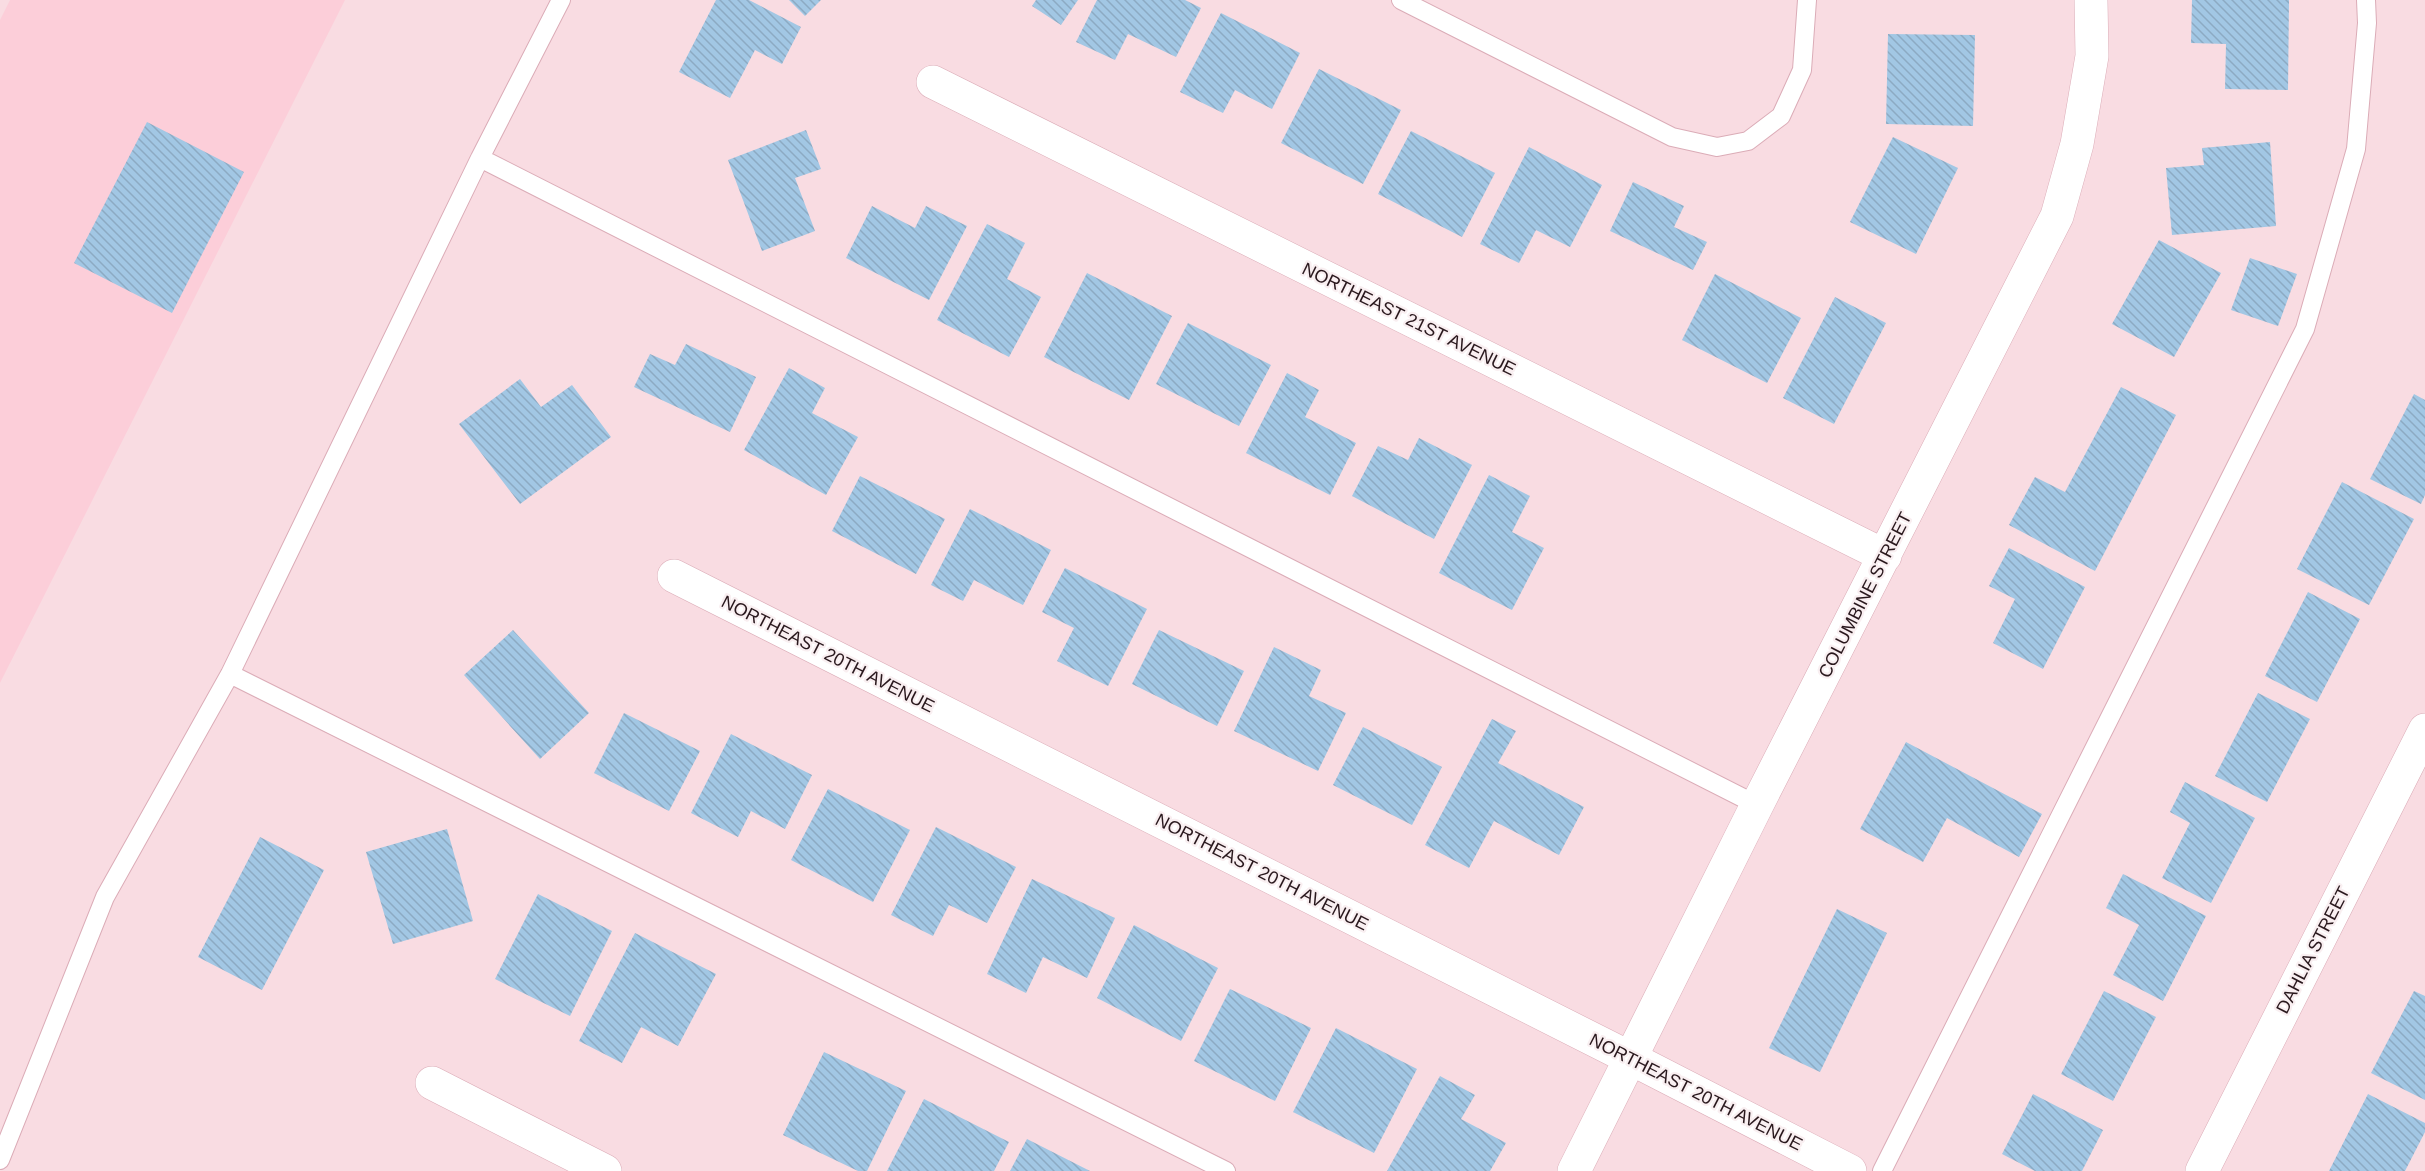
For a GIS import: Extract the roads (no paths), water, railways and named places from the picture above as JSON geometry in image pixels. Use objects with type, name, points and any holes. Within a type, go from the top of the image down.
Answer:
[{"type":"street","name":"COLUMBINE STREET","points":[[1574,1171],[1757,805],[2057,216],[2077,144],[2092,56],[2091,0]]},
{"type":"street","name":"NORTHEAST 21ST AVENUE","points":[[933,82],[1885,556]]},
{"type":"street","name":"NORTHEAST 20TH AVENUE","points":[[674,576],[1850,1171]]},
{"type":"street","name":"DAHLIA STREET","points":[[2202,1171],[2425,730]]},
{"type":"street","points":[[432,1083],[605,1171]]},
{"type":"lane","points":[[0,1160],[105,897],[230,674],[480,158],[561,0]]},
{"type":"lane","points":[[1401,0],[1672,138],[1717,147],[1748,141],[1782,116],[1802,70],[1807,0]]},
{"type":"lane","points":[[1882,1171],[2305,329],[2356,149],[2367,23],[2366,0]]},
{"type":"lane","points":[[480,158],[1757,805]]},
{"type":"lane","points":[[230,674],[1226,1171]]}]
